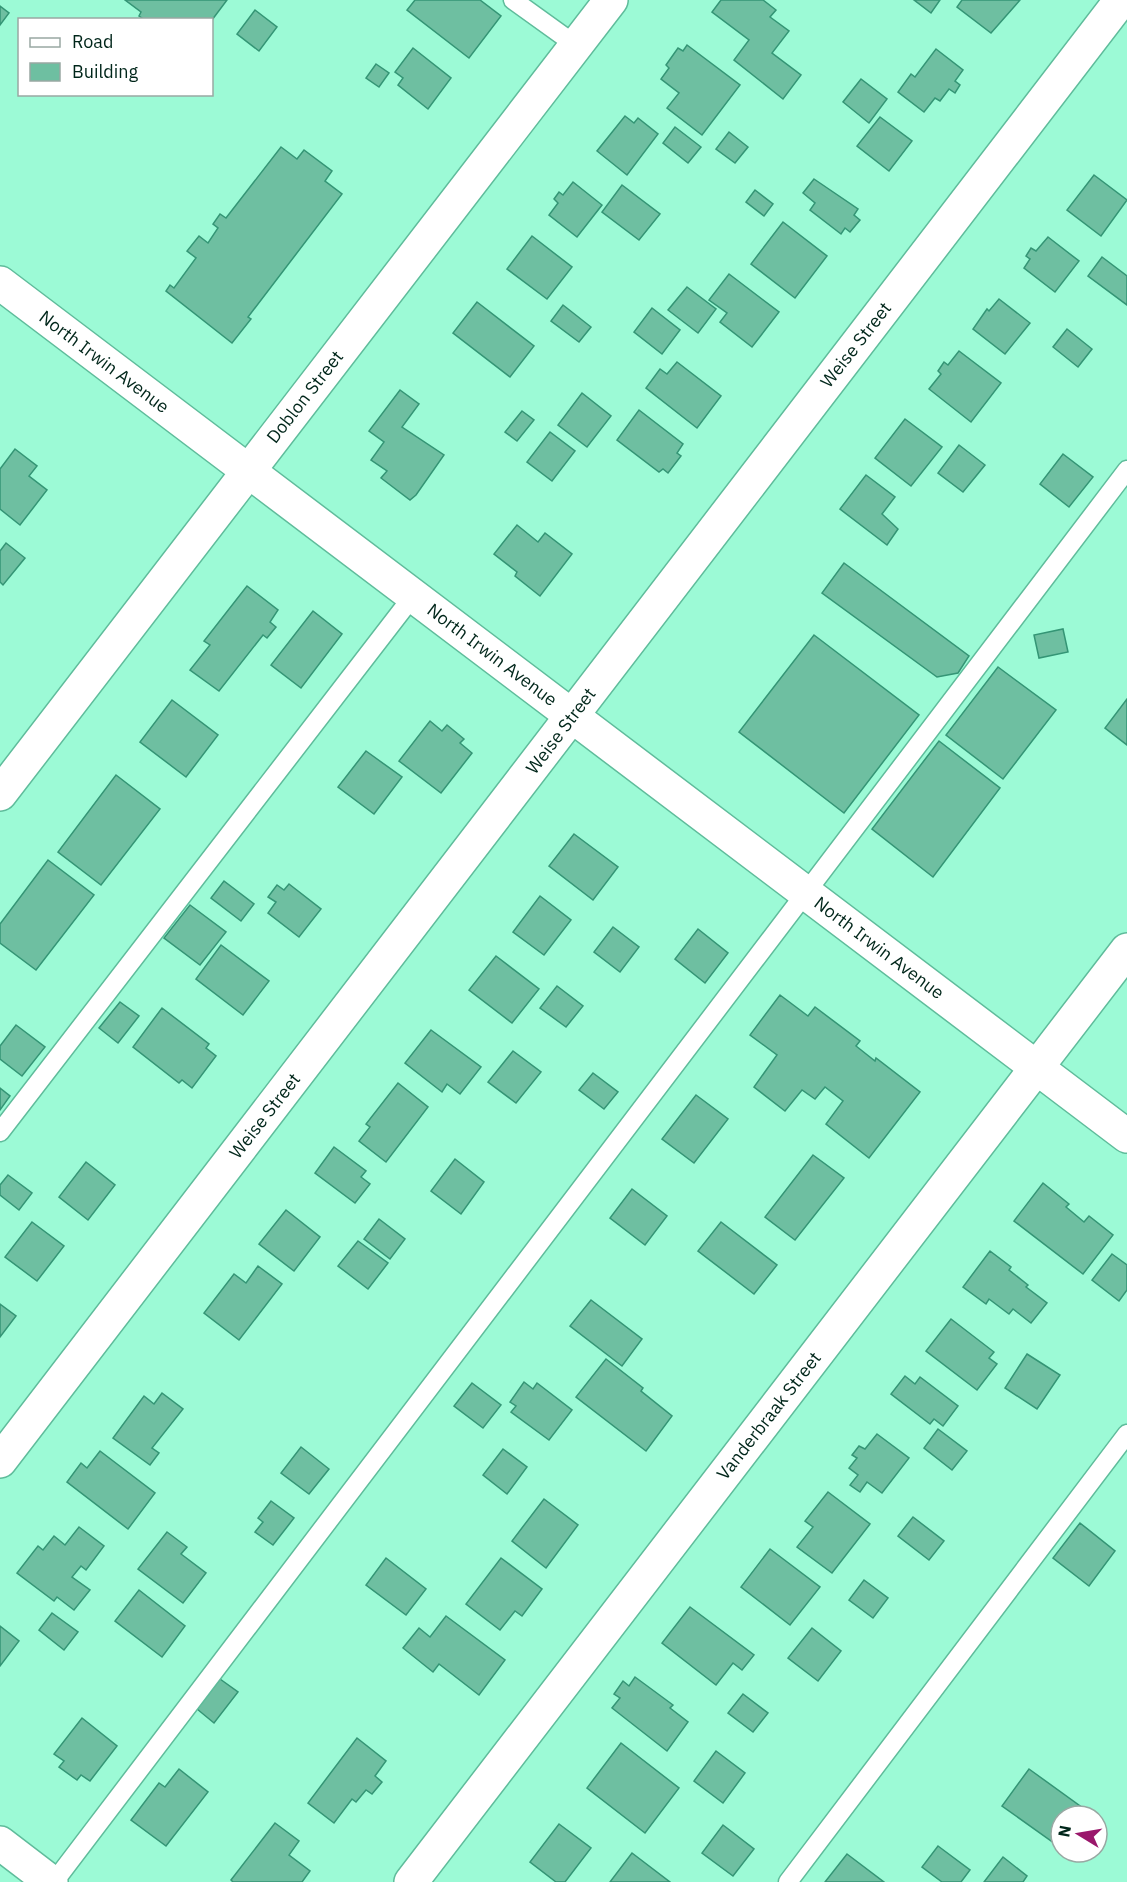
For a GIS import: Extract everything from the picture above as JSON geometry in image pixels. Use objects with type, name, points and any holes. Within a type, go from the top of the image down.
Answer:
[{"type":"street","name":"Doblon Street","points":[[0,794],[611,0]]},
{"type":"street","name":"Weise Street","points":[[0,1461],[1121,0]]},
{"type":"street","name":"North Irwin Avenue","points":[[0,283],[1127,1136]]},
{"type":"street","name":"Vanderbraak Street","points":[[411,1882],[1127,950]]},
{"type":"street","points":[[0,1843],[53,1882]]},
{"type":"lane","points":[[513,0],[576,46]]},
{"type":"lane","points":[[53,1882],[1127,470]]},
{"type":"lane","points":[[0,1132],[413,596]]},
{"type":"lane","points":[[788,1882],[1127,1434]]},
{"type":"building","points":[[125,0],[227,0],[213,19],[142,18],[139,16],[141,12]]},
{"type":"building","points":[[415,0],[480,0],[501,16],[469,58],[407,10]]},
{"type":"building","points":[[721,0],[763,0],[776,10],[770,17],[789,31],[772,53],[801,75],[783,99],[734,60],[749,40],[712,12]]},
{"type":"building","points":[[914,0],[940,0],[931,13]]},
{"type":"building","points":[[962,0],[1020,0],[991,33],[957,7]]},
{"type":"building","points":[[0,6],[9,13],[0,25]]},
{"type":"building","points":[[255,10],[277,27],[259,51],[237,34]]},
{"type":"building","points":[[687,45],[740,85],[702,135],[667,108],[679,93],[661,79],[669,68],[666,65],[678,48],[683,51]]},
{"type":"building","points":[[413,48],[451,78],[428,109],[398,85],[403,78],[395,72]]},
{"type":"building","points":[[936,49],[963,70],[955,81],[960,85],[955,93],[949,89],[940,101],[935,98],[924,112],[898,92],[911,74],[915,77]]},
{"type":"building","points":[[376,64],[389,73],[379,87],[366,78]]},
{"type":"building","points":[[861,79],[887,99],[869,123],[843,102]]},
{"type":"building","points":[[625,116],[634,123],[638,118],[658,134],[627,175],[597,151]]},
{"type":"building","points":[[880,117],[912,141],[889,171],[857,146]]},
{"type":"building","points":[[675,127],[701,147],[688,163],[663,143]]},
{"type":"building","points":[[729,132],[748,147],[735,163],[716,149]]},
{"type":"building","points":[[281,147],[297,159],[304,150],[332,171],[325,181],[342,194],[248,317],[251,319],[232,343],[166,291],[170,285],[174,288],[196,258],[187,251],[199,236],[208,243],[218,228],[213,224],[220,214],[226,218]]},
{"type":"building","points":[[1094,175],[1127,200],[1101,236],[1067,210]]},
{"type":"building","points":[[814,179],[858,209],[854,215],[860,220],[850,232],[845,228],[841,234],[810,210],[815,203],[803,193]]},
{"type":"building","points":[[573,182],[602,205],[577,237],[549,215],[558,203],[554,199],[559,192],[563,195]]},
{"type":"building","points":[[622,185],[660,214],[639,240],[602,212]]},
{"type":"building","points":[[755,190],[773,204],[764,216],[746,202]]},
{"type":"building","points":[[783,222],[827,256],[795,298],[751,264]]},
{"type":"building","points":[[532,236],[572,267],[547,299],[507,269]]},
{"type":"building","points":[[1048,237],[1079,261],[1055,292],[1024,268],[1030,259],[1026,256],[1031,248],[1036,251]]},
{"type":"building","points":[[1102,257],[1127,276],[1127,305],[1088,276]]},
{"type":"building","points":[[729,274],[779,312],[752,347],[720,322],[727,313],[709,300]]},
{"type":"building","points":[[687,287],[716,309],[698,333],[668,310]]},
{"type":"building","points":[[999,299],[1030,323],[1005,354],[973,329],[987,309],[989,311]]},
{"type":"building","points":[[477,302],[534,346],[510,377],[453,333]]},
{"type":"building","points":[[563,305],[591,327],[579,342],[551,321]]},
{"type":"building","points":[[652,308],[680,330],[662,354],[634,332]]},
{"type":"building","points":[[1067,329],[1092,349],[1078,367],[1053,347]]},
{"type":"building","points":[[959,351],[1001,383],[971,422],[929,389],[941,374],[938,371],[944,362],[948,365]]},
{"type":"building","points":[[677,362],[721,396],[697,428],[646,388],[660,369],[667,374]]},
{"type":"building","points":[[400,390],[419,404],[402,427],[444,455],[410,500],[381,478],[387,471],[371,460],[384,442],[369,431]]},
{"type":"building","points":[[582,393],[611,416],[587,447],[558,425]]},
{"type":"building","points":[[639,410],[683,444],[677,453],[681,456],[668,473],[663,469],[659,472],[617,440]]},
{"type":"building","points":[[522,411],[534,420],[517,441],[505,432]]},
{"type":"building","points":[[905,419],[942,447],[911,486],[875,458]]},
{"type":"building","points":[[550,432],[575,451],[552,481],[527,462]]},
{"type":"building","points":[[959,445],[985,465],[963,492],[938,473]]},
{"type":"building","points":[[15,449],[37,466],[29,476],[47,490],[20,525],[0,509],[0,469]]},
{"type":"building","points":[[1063,454],[1093,477],[1069,507],[1040,484]]},
{"type":"building","points":[[866,475],[895,497],[882,514],[898,529],[887,545],[840,509]]},
{"type":"building","points":[[517,525],[538,542],[545,533],[572,554],[540,596],[515,576],[517,572],[494,554]]},
{"type":"building","points":[[6,543],[25,558],[3,585],[0,582],[0,551]]},
{"type":"building","points":[[844,563],[969,656],[958,673],[937,677],[822,593]]},
{"type":"building","points":[[247,586],[278,610],[270,622],[276,627],[267,638],[263,635],[219,691],[190,670],[210,645],[204,641]]},
{"type":"building","points":[[313,611],[342,634],[301,688],[271,665]]},
{"type":"building","points":[[1063,629],[1068,652],[1039,658],[1034,635]]},
{"type":"building","points":[[814,635],[919,715],[844,813],[739,732]]},
{"type":"building","points":[[998,667],[1056,710],[1003,779],[946,735]]},
{"type":"building","points":[[1127,699],[1127,745],[1105,728]]},
{"type":"building","points":[[172,700],[218,735],[186,777],[140,742]]},
{"type":"building","points":[[430,721],[442,731],[447,725],[464,739],[460,743],[472,753],[441,793],[399,761]]},
{"type":"building","points":[[939,741],[1000,788],[933,877],[872,829]]},
{"type":"building","points":[[366,751],[402,777],[374,814],[338,787]]},
{"type":"building","points":[[116,775],[160,809],[101,885],[58,852]]},
{"type":"building","points":[[574,834],[618,867],[593,900],[549,866]]},
{"type":"building","points":[[48,860],[94,895],[36,970],[0,943],[0,924]]},
{"type":"building","points":[[224,881],[254,904],[241,921],[211,898]]},
{"type":"building","points":[[289,884],[321,909],[299,937],[268,913],[276,902],[268,897],[277,885],[284,890]]},
{"type":"building","points":[[540,896],[571,920],[544,955],[513,932]]},
{"type":"building","points":[[190,905],[226,932],[200,965],[164,938]]},
{"type":"building","points":[[613,927],[639,947],[620,972],[594,952]]},
{"type":"building","points":[[698,929],[728,953],[705,983],[675,959]]},
{"type":"building","points":[[221,945],[269,981],[243,1015],[196,979]]},
{"type":"building","points":[[496,956],[539,989],[512,1023],[469,990]]},
{"type":"building","points":[[557,986],[583,1006],[566,1027],[540,1008]]},
{"type":"building","points":[[780,995],[808,1016],[815,1007],[860,1041],[856,1046],[875,1061],[876,1058],[920,1092],[869,1158],[826,1124],[843,1101],[825,1087],[815,1099],[802,1090],[785,1111],[754,1087],[777,1055],[750,1035]]},
{"type":"building","points":[[120,1002],[139,1016],[118,1043],[99,1028]]},
{"type":"building","points":[[162,1008],[209,1044],[206,1048],[216,1056],[192,1088],[182,1080],[179,1083],[133,1047]]},
{"type":"building","points":[[16,1025],[45,1047],[22,1076],[0,1059],[0,1046]]},
{"type":"building","points":[[431,1030],[481,1067],[460,1094],[447,1084],[442,1092],[405,1063]]},
{"type":"building","points":[[513,1051],[541,1072],[516,1103],[488,1082]]},
{"type":"building","points":[[593,1073],[618,1092],[604,1109],[579,1090]]},
{"type":"building","points":[[398,1083],[428,1107],[386,1162],[359,1141],[370,1127],[366,1124]]},
{"type":"building","points":[[0,1088],[10,1096],[0,1110]]},
{"type":"building","points":[[696,1095],[728,1119],[694,1163],[662,1139]]},
{"type":"building","points":[[334,1147],[366,1171],[361,1177],[370,1184],[355,1203],[315,1173]]},
{"type":"building","points":[[813,1155],[844,1178],[795,1240],[765,1217]]},
{"type":"building","points":[[455,1159],[484,1182],[461,1214],[431,1191]]},
{"type":"building","points":[[86,1162],[115,1185],[88,1220],[59,1197]]},
{"type":"building","points":[[8,1175],[32,1193],[19,1210],[0,1195],[0,1185]]},
{"type":"building","points":[[1043,1183],[1069,1204],[1066,1207],[1084,1222],[1089,1216],[1113,1235],[1083,1274],[1014,1221]]},
{"type":"building","points":[[632,1189],[667,1216],[645,1245],[610,1218]]},
{"type":"building","points":[[286,1210],[320,1237],[294,1271],[259,1244]]},
{"type":"building","points":[[379,1219],[405,1239],[390,1259],[364,1239]]},
{"type":"building","points":[[32,1222],[64,1246],[37,1281],[5,1257]]},
{"type":"building","points":[[721,1222],[777,1265],[754,1294],[698,1251]]},
{"type":"building","points":[[358,1241],[388,1263],[368,1289],[338,1266]]},
{"type":"building","points":[[990,1251],[1011,1267],[1009,1270],[1028,1285],[1026,1287],[1047,1303],[1031,1323],[1013,1309],[1009,1314],[989,1299],[986,1304],[963,1287]]},
{"type":"building","points":[[1112,1254],[1127,1265],[1127,1290],[1119,1301],[1092,1280]]},
{"type":"building","points":[[258,1266],[282,1284],[239,1340],[204,1313],[234,1274],[246,1283]]},
{"type":"building","points":[[591,1300],[642,1339],[622,1366],[570,1326]]},
{"type":"building","points":[[0,1304],[16,1316],[0,1337]]},
{"type":"building","points":[[951,1319],[994,1352],[989,1358],[997,1364],[977,1390],[926,1351]]},
{"type":"building","points":[[1027,1354],[1060,1375],[1037,1409],[1005,1388]]},
{"type":"building","points":[[606,1359],[643,1388],[641,1391],[672,1416],[646,1451],[576,1397]]},
{"type":"building","points":[[905,1376],[915,1384],[920,1377],[958,1406],[943,1426],[934,1419],[930,1424],[891,1394]]},
{"type":"building","points":[[524,1382],[533,1389],[537,1383],[572,1410],[549,1440],[511,1412],[516,1406],[510,1402]]},
{"type":"building","points":[[472,1383],[501,1405],[483,1428],[454,1406]]},
{"type":"building","points":[[162,1393],[183,1409],[152,1448],[159,1453],[150,1465],[113,1438],[144,1396],[154,1404]]},
{"type":"building","points":[[938,1429],[967,1451],[952,1470],[924,1448]]},
{"type":"building","points":[[877,1434],[909,1458],[882,1493],[867,1482],[860,1492],[850,1485],[858,1475],[849,1468],[857,1458],[852,1455],[859,1446],[865,1449]]},
{"type":"building","points":[[301,1447],[329,1469],[309,1494],[281,1473]]},
{"type":"building","points":[[503,1449],[527,1467],[507,1494],[483,1475]]},
{"type":"building","points":[[100,1451],[155,1493],[128,1529],[67,1482],[81,1463],[87,1468]]},
{"type":"building","points":[[828,1492],[870,1524],[832,1573],[797,1547],[813,1527],[805,1521]]},
{"type":"building","points":[[544,1499],[578,1525],[546,1568],[512,1541]]},
{"type":"building","points":[[271,1501],[294,1518],[273,1545],[255,1532],[263,1522],[258,1518]]},
{"type":"building","points":[[913,1517],[944,1541],[929,1560],[898,1536]]},
{"type":"building","points":[[1080,1523],[1115,1551],[1089,1586],[1053,1558]]},
{"type":"building","points":[[79,1527],[104,1546],[86,1570],[81,1566],[72,1577],[90,1590],[74,1610],[57,1597],[54,1601],[17,1573],[38,1546],[43,1550],[54,1536],[65,1545]]},
{"type":"building","points":[[167,1532],[187,1547],[181,1554],[206,1573],[183,1603],[138,1569]]},
{"type":"building","points":[[770,1549],[820,1587],[790,1625],[741,1587]]},
{"type":"building","points":[[386,1558],[426,1589],[406,1615],[366,1585]]},
{"type":"building","points":[[501,1558],[542,1589],[522,1616],[515,1611],[500,1630],[466,1604]]},
{"type":"building","points":[[864,1580],[888,1598],[873,1618],[849,1600]]},
{"type":"building","points":[[139,1590],[185,1626],[162,1657],[115,1621]]},
{"type":"building","points":[[690,1607],[754,1655],[742,1670],[733,1663],[716,1685],[662,1643]]},
{"type":"building","points":[[52,1613],[78,1632],[64,1650],[39,1630]]},
{"type":"building","points":[[446,1616],[505,1660],[479,1695],[439,1664],[433,1672],[403,1648],[419,1628],[430,1637]]},
{"type":"building","points":[[0,1626],[19,1641],[0,1666]]},
{"type":"building","points":[[812,1628],[841,1651],[818,1681],[788,1658]]},
{"type":"building","points":[[635,1677],[673,1705],[670,1708],[688,1722],[667,1751],[612,1708],[620,1698],[614,1694],[623,1681],[629,1686]]},
{"type":"building","points":[[220,1679],[238,1692],[214,1723],[197,1709]]},
{"type":"building","points":[[743,1694],[768,1713],[753,1732],[728,1713]]},
{"type":"building","points":[[82,1718],[117,1746],[90,1781],[81,1775],[77,1780],[59,1767],[64,1761],[54,1754]]},
{"type":"building","points":[[357,1738],[386,1761],[375,1776],[382,1782],[372,1794],[366,1790],[356,1802],[352,1799],[334,1823],[308,1803]]},
{"type":"building","points":[[621,1743],[679,1788],[645,1833],[587,1788]]},
{"type":"building","points":[[716,1751],[745,1773],[723,1803],[694,1781]]},
{"type":"building","points":[[179,1769],[208,1792],[166,1846],[131,1820],[159,1783],[165,1787]]},
{"type":"building","points":[[1029,1769],[1077,1804],[1049,1804],[1049,1839],[1002,1806]]},
{"type":"building","points":[[275,1823],[299,1841],[289,1855],[310,1871],[302,1882],[233,1882],[231,1880]]},
{"type":"building","points":[[559,1824],[591,1848],[565,1882],[556,1882],[530,1862]]},
{"type":"building","points":[[723,1825],[754,1849],[733,1876],[702,1853]]},
{"type":"building","points":[[938,1846],[970,1870],[961,1882],[942,1882],[922,1867]]},
{"type":"building","points":[[632,1853],[670,1882],[610,1882]]},
{"type":"building","points":[[847,1854],[884,1882],[825,1882]]},
{"type":"building","points":[[1003,1857],[1027,1876],[1023,1882],[984,1882]]}]
